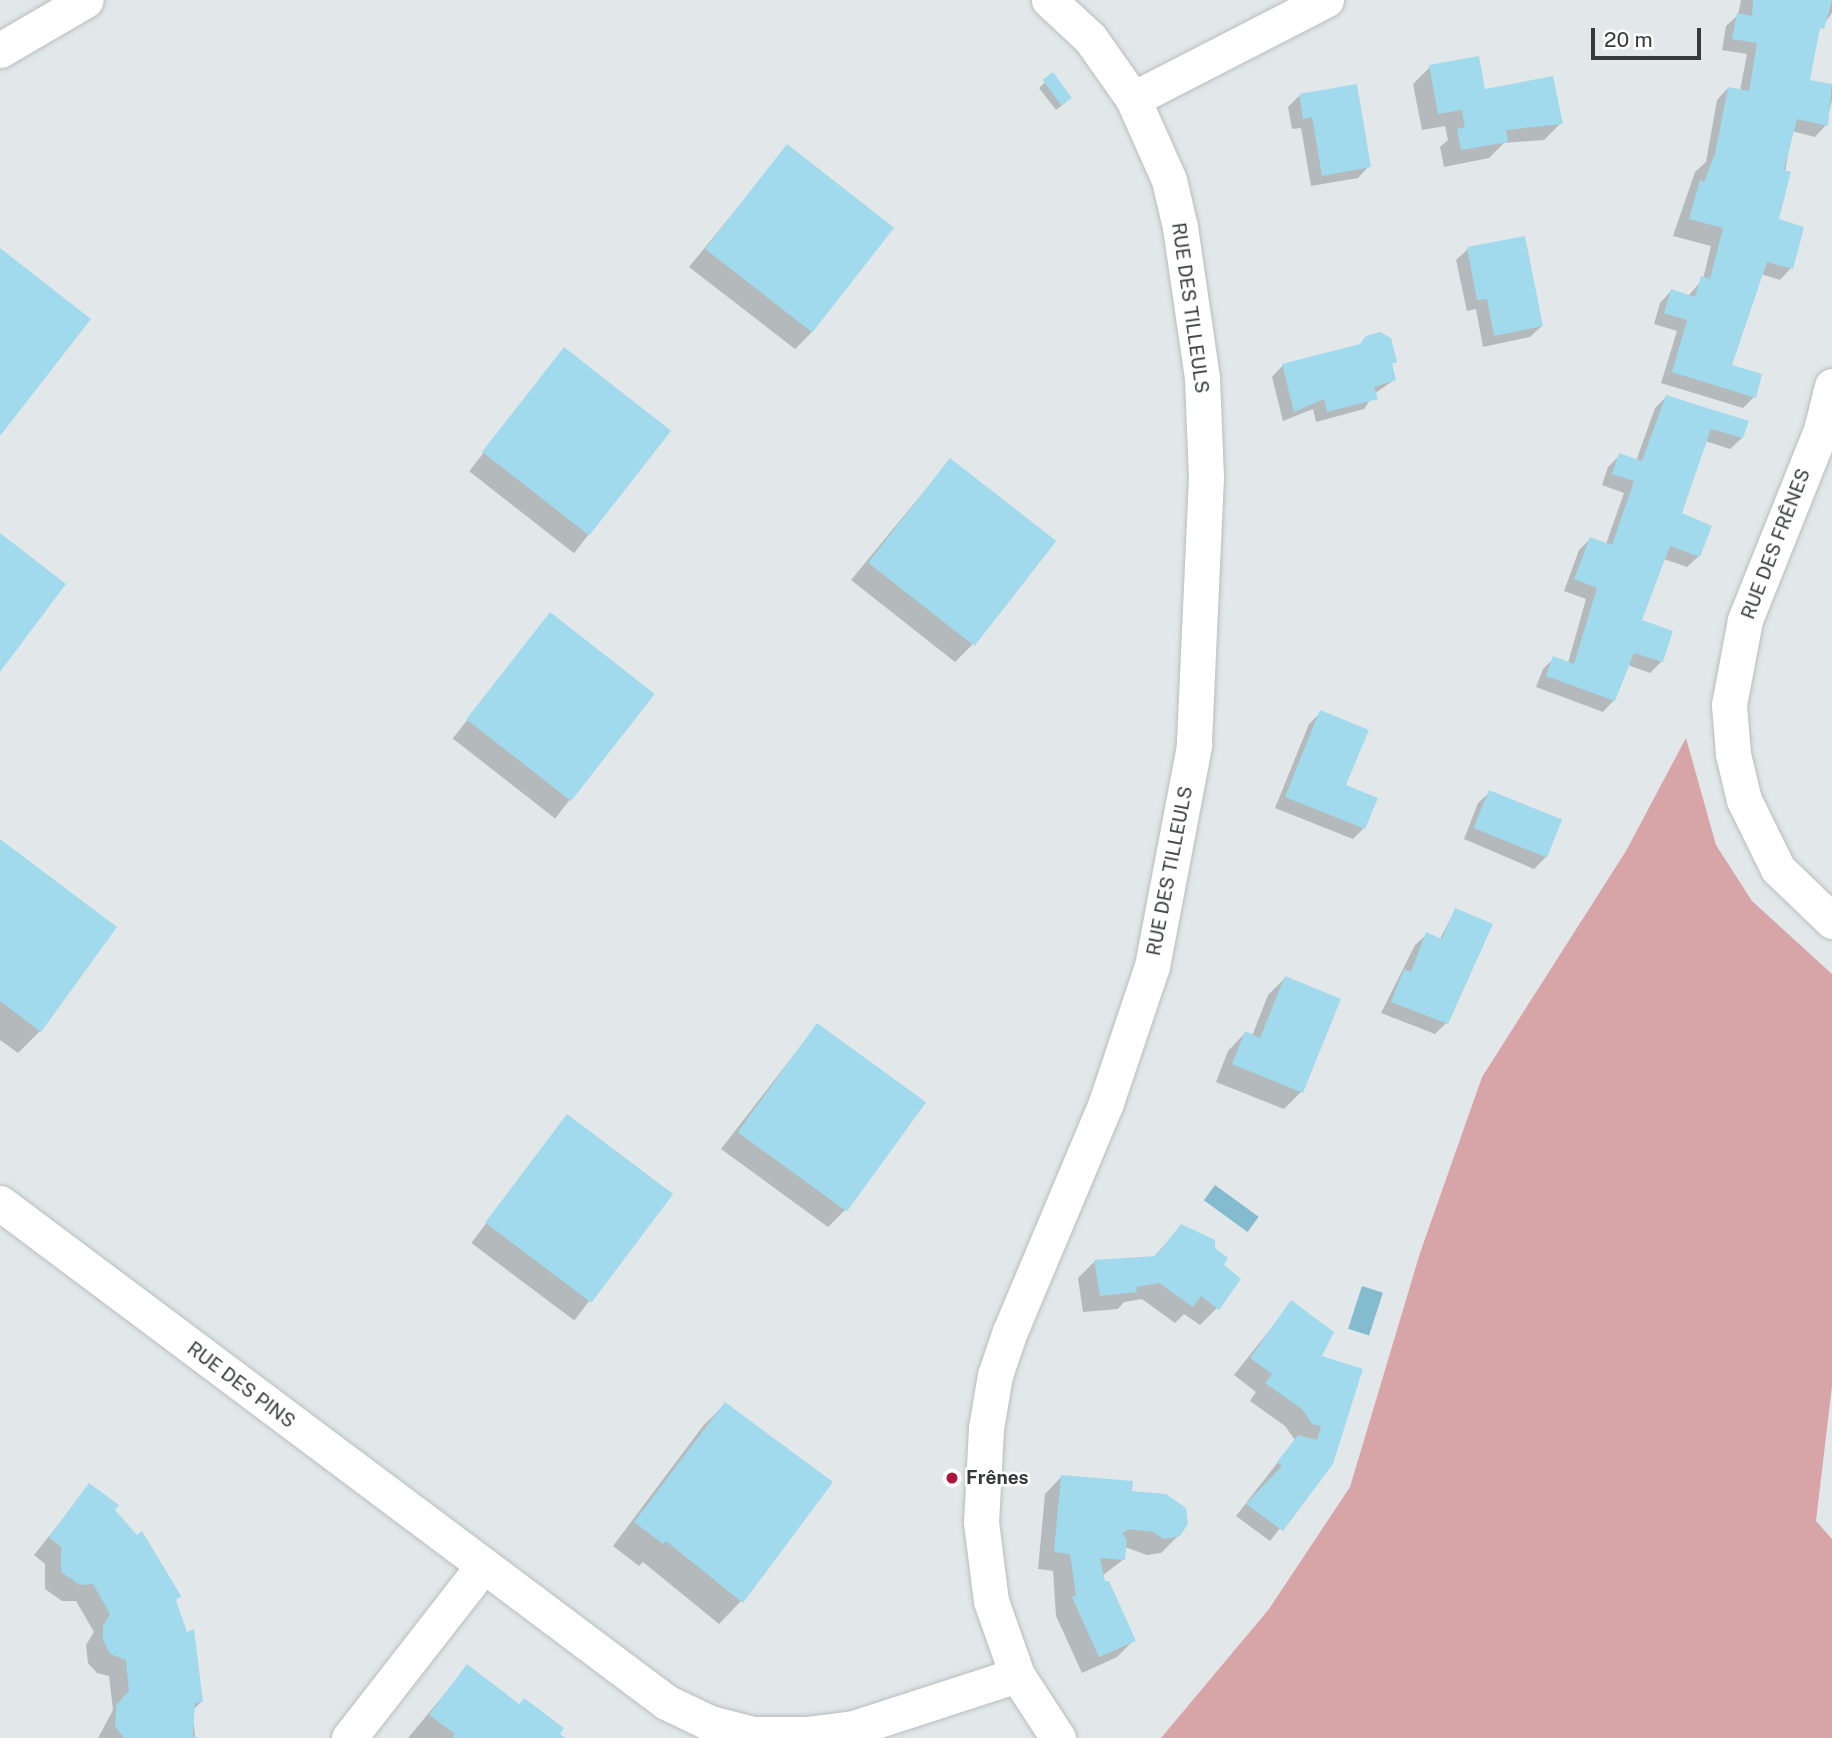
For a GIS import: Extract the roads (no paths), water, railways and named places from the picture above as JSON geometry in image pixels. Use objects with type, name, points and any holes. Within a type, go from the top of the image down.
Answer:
[{"type":"street","points":[[0,51],[86,0]]},
{"type":"street","name":"RUE DES TILLEULS","points":[[1049,0],[1090,38],[1133,99],[1172,192],[1202,378],[1206,477],[1194,746],[1152,966],[1106,1103],[995,1375],[982,1464],[981,1522],[991,1601],[1017,1675],[1058,1738]]},
{"type":"street","points":[[1133,99],[1326,0]]},
{"type":"street","name":"RUE DES FRÊNES","points":[[1832,386],[1826,421],[1745,620],[1729,705],[1733,754],[1744,800],[1778,869],[1832,921]]},
{"type":"street","name":"RUE DES PINS","points":[[0,1203],[482,1567],[666,1702],[710,1723],[753,1734],[806,1734],[854,1728],[1017,1675]]},
{"type":"street","points":[[349,1738],[482,1567]]},
{"type":"water","points":[[1215,1185],[1259,1217],[1248,1232],[1204,1200]]},
{"type":"water","points":[[1362,1286],[1383,1293],[1369,1336],[1348,1329]]},
{"type":"place","name":"Frênes","points":[[952,1478]]}]
